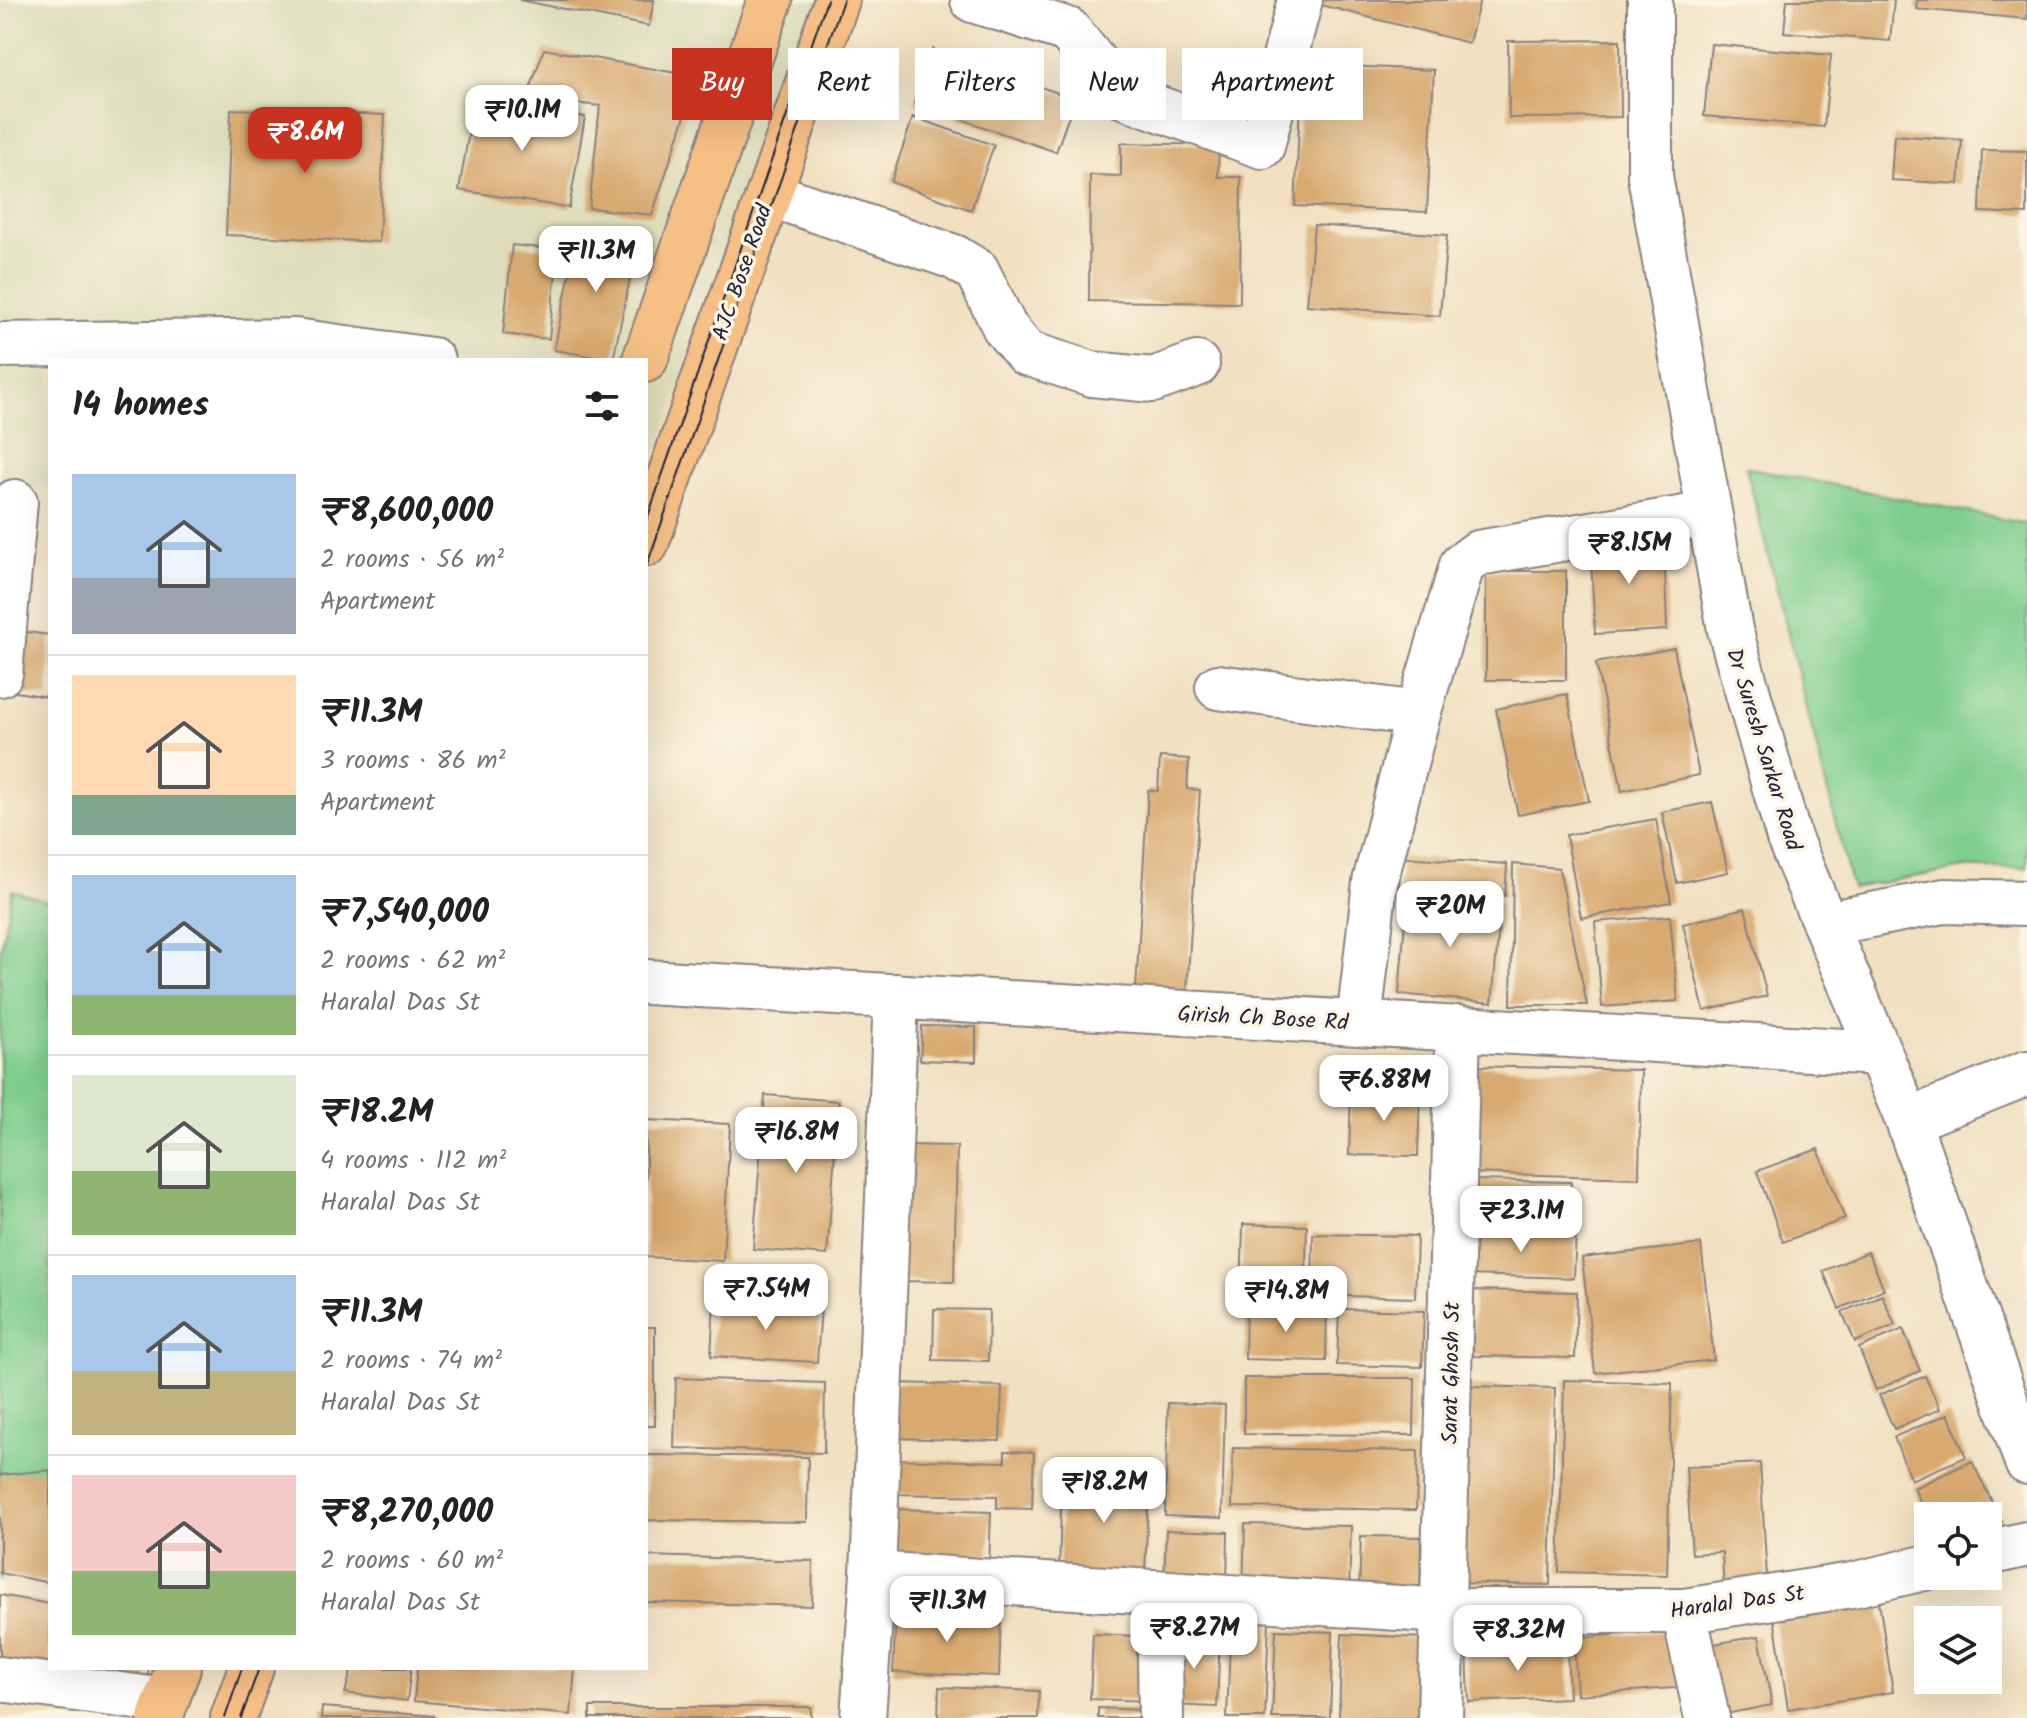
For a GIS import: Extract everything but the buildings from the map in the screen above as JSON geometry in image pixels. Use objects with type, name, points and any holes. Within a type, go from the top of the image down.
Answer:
[{"type":"main road","points":[[646,358],[770,0]]},
{"type":"main road","name":"AJC Bose Road","points":[[648,538],[837,0]]},
{"type":"main road","points":[[233,1718],[250,1670]]},
{"type":"street","points":[[973,0],[1068,30],[1121,95],[1262,146],[1300,0]]},
{"type":"street","name":"Dr Suresh Sarkar Road","points":[[1650,0],[1650,176],[1734,645],[1789,838],[1908,1121],[2027,1462]]},
{"type":"street","points":[[769,194],[954,257],[977,271],[1005,328],[1026,353],[1092,374],[1153,380],[1197,364]]},
{"type":"street","points":[[0,345],[295,341],[418,358]]},
{"type":"street","points":[[0,674],[22,501]]},
{"type":"street","points":[[1359,1023],[1375,882],[1418,714],[1462,565],[1478,553],[1709,514]]},
{"type":"street","points":[[1218,687],[1418,714]]},
{"type":"street","points":[[1825,924],[1944,901],[2027,903]]},
{"type":"street","name":"Girish Ch Bose Rd","points":[[648,982],[1879,1053]]},
{"type":"street","points":[[863,1718],[873,1574],[896,996]]},
{"type":"street","name":"Sarat Ghosh St","points":[[1440,1718],[1458,1028]]},
{"type":"street","points":[[1908,1121],[2027,1073]]},
{"type":"street","points":[[2002,1550],[2027,1544]]},
{"type":"street","name":"Haralal Das St","points":[[873,1574],[1159,1595],[1445,1611],[1684,1611],[1852,1585],[1914,1570]]},
{"type":"street","points":[[1159,1595],[1161,1718]]},
{"type":"street","points":[[1684,1611],[1707,1718]]},
{"type":"street","points":[[0,1679],[168,1696]]},
{"type":"shaded area","points":[[0,0],[818,0],[801,48],[788,48],[788,83],[648,472],[648,358],[48,358],[48,485],[0,492]]},
{"type":"green space","points":[[1746,467],[2027,524],[2027,868],[1964,868],[1852,888]]},
{"type":"green space","points":[[12,890],[48,901],[48,1490],[0,1580],[0,953]]},
{"type":"tram line","points":[[648,516],[827,0]]},
{"type":"tram line","points":[[648,562],[843,0]]},
{"type":"tram line","points":[[225,1718],[241,1670]]},
{"type":"tram line","points":[[241,1718],[258,1670]]}]
